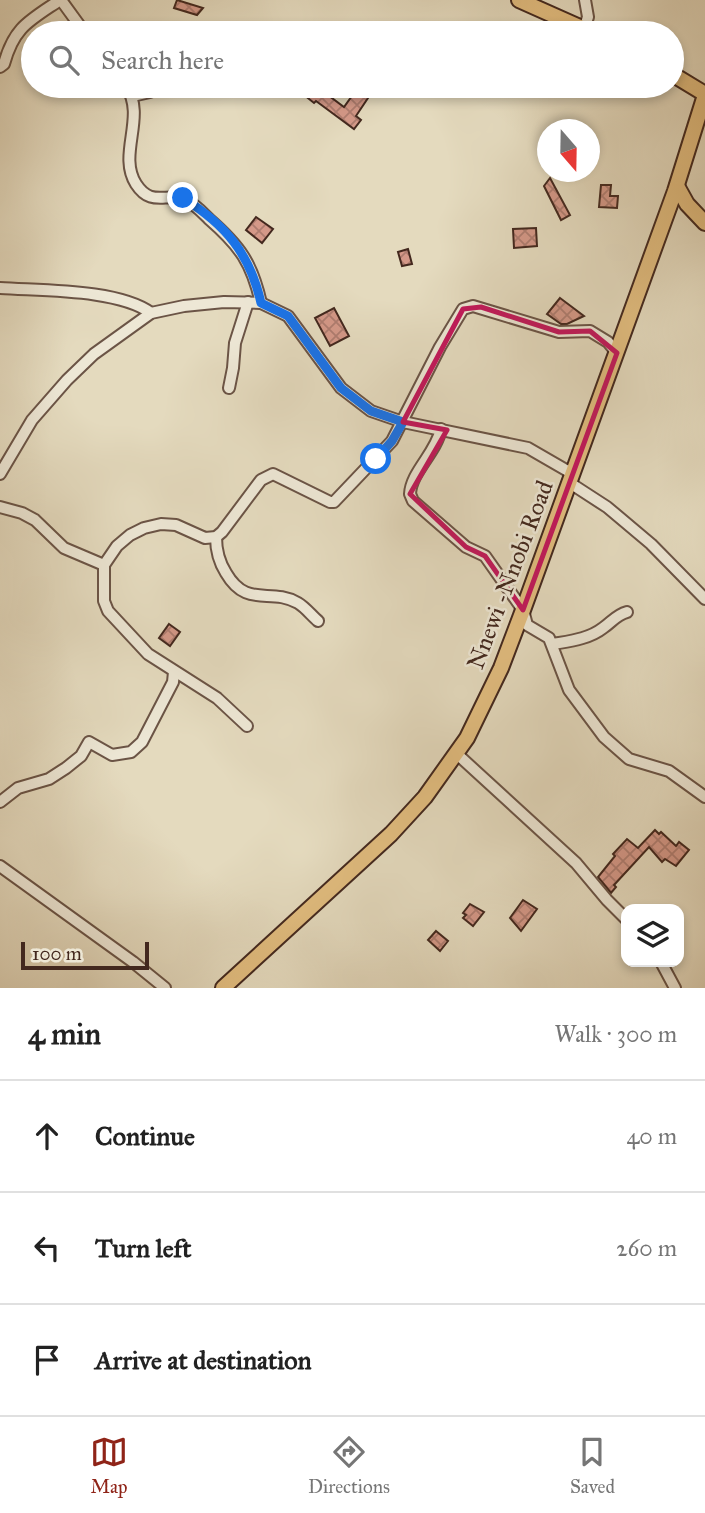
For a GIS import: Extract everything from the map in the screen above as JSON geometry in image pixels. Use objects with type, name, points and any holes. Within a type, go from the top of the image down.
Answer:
[{"type":"main road","points":[[519,0],[566,21]]},
{"type":"main road","points":[[684,82],[705,94]]},
{"type":"main road","name":"Nnewi -Nnobi Road","points":[[223,988],[391,834],[425,797],[457,754],[481,711],[523,610],[617,353],[677,186],[705,94]]},
{"type":"main road","points":[[677,186],[679,194],[700,218]]},
{"type":"main road","points":[[667,211],[700,218]]},
{"type":"street","points":[[28,21],[60,0],[76,21]]},
{"type":"street","points":[[585,0],[588,21]]},
{"type":"street","points":[[0,67],[4,64],[7,49],[21,28]]},
{"type":"street","points":[[133,98],[135,107],[131,174],[138,186],[146,195],[158,199],[183,198],[227,234],[244,254],[252,269],[261,303]]},
{"type":"street","points":[[0,288],[128,300],[151,313]]},
{"type":"street","points":[[229,388],[235,343],[248,302]]},
{"type":"street","points":[[0,474],[32,420],[67,380],[94,354],[151,313],[184,306],[261,303],[288,316],[341,388],[371,411],[403,422],[528,448],[571,478],[651,544],[705,599]]},
{"type":"street","points":[[247,726],[218,698],[148,654],[108,611],[104,601],[104,565],[117,546],[144,528],[162,524],[176,525],[205,538],[216,537],[267,475],[280,476],[334,502],[392,441],[440,347],[463,309],[473,306],[559,332],[590,331],[608,342],[617,353]]},
{"type":"street","points":[[441,429],[438,442],[415,477],[410,494],[413,500],[466,547],[485,556],[523,610],[527,625],[549,638],[553,644],[569,690],[604,737],[629,759],[669,771],[705,797]]},
{"type":"street","points":[[0,507],[35,520],[64,548],[104,565]]},
{"type":"street","points":[[216,537],[216,550],[234,587],[249,594],[298,603],[318,621]]},
{"type":"street","points":[[553,644],[585,637],[604,628],[617,615],[627,612]]},
{"type":"street","points":[[0,802],[18,788],[49,779],[81,756],[89,742],[112,755],[131,752],[142,742],[173,682],[174,672]]},
{"type":"street","points":[[457,754],[568,855],[621,914]]},
{"type":"street","points":[[0,866],[134,962],[165,988]]},
{"type":"street","points":[[664,967],[676,988]]},
{"type":"highlighted area","points":[[481,307],[559,332],[590,331],[617,353],[523,610],[485,556],[466,547],[410,494],[447,430],[403,422],[463,309]]},
{"type":"building","points":[[177,0],[203,8],[197,15],[174,8]]},
{"type":"building","points":[[308,98],[332,98],[344,107],[350,98],[368,98],[356,116],[361,120],[354,129],[316,101],[314,103]]},
{"type":"building","points":[[547,182],[552,182],[570,215],[561,220],[544,186]]},
{"type":"building","points":[[601,185],[611,185],[610,196],[618,196],[617,208],[599,207]]},
{"type":"building","points":[[256,217],[273,229],[262,243],[246,230]]},
{"type":"building","points":[[536,228],[537,246],[514,248],[513,229]]},
{"type":"building","points":[[408,249],[412,264],[402,266],[398,252]]},
{"type":"building","points":[[560,298],[584,316],[561,324],[547,314]]},
{"type":"building","points":[[334,308],[349,336],[330,346],[315,318]]},
{"type":"building","points":[[169,624],[180,632],[170,646],[159,638]]},
{"type":"building","points":[[655,830],[676,846],[679,842],[689,850],[676,866],[665,859],[662,862],[649,847],[614,885],[616,887],[611,893],[598,877],[615,856],[613,854],[627,839],[638,848]]},
{"type":"building","points":[[523,900],[537,909],[521,931],[510,918]]},
{"type":"building","points":[[470,904],[484,912],[473,926],[463,918],[466,915],[463,913]]},
{"type":"building","points":[[436,931],[448,941],[440,951],[428,940]]},
{"type":"route","points":[[183,198],[227,234],[244,254],[252,269],[261,303],[288,316],[341,388],[371,411],[403,422],[392,441],[376,459]]}]
